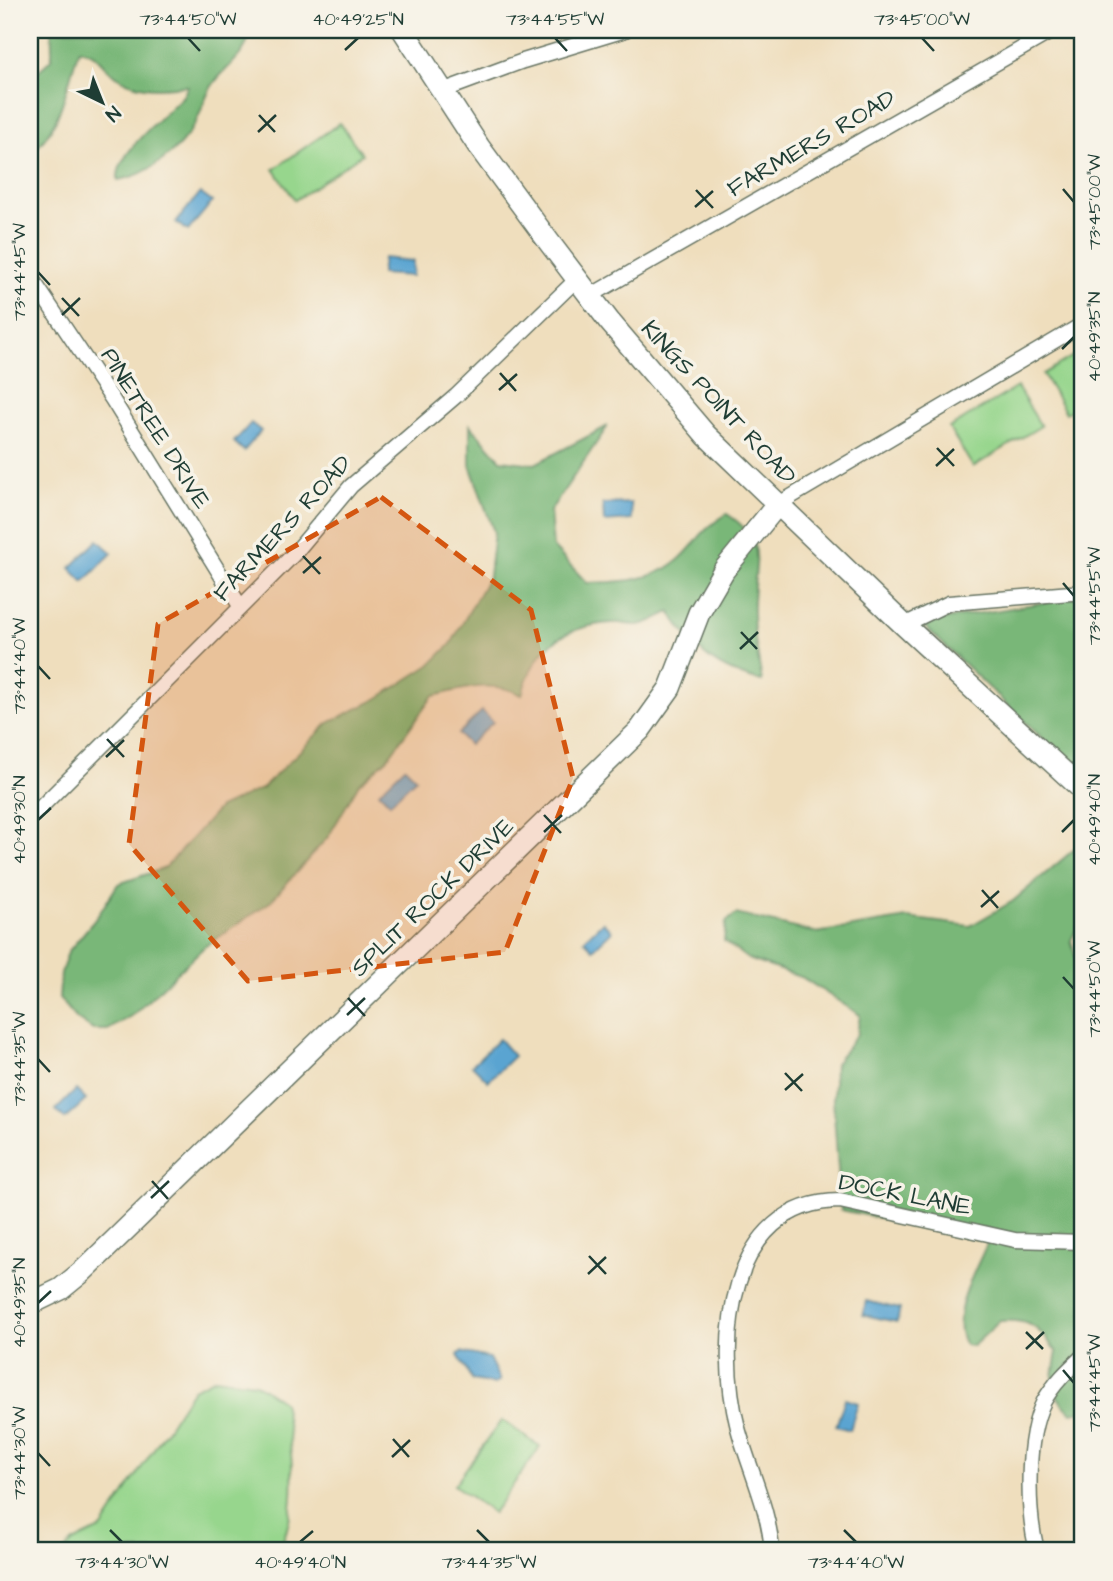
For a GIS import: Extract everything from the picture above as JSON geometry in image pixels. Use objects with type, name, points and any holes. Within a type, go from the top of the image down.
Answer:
[{"type":"street","name":"KINGS POINT ROAD","points":[[403,30],[442,91],[583,288],[706,435],[904,625],[1083,790]]},
{"type":"street","points":[[442,91],[523,61],[625,30]]},
{"type":"street","name":"FARMERS ROAD","points":[[30,818],[295,553],[351,486],[583,288],[1054,30]]},
{"type":"street","name":"PINETREE DRIVE","points":[[30,276],[111,399],[240,606]]},
{"type":"street","points":[[777,505],[1083,324]]},
{"type":"street","name":"SPLIT ROCK DRIVE","points":[[30,1304],[61,1289],[83,1271],[640,730],[670,688],[699,613],[724,570],[777,505]]},
{"type":"street","points":[[904,625],[949,603],[1083,592]]},
{"type":"street","name":"DOCK LANE","points":[[772,1551],[756,1482],[738,1427],[729,1348],[740,1280],[751,1252],[765,1231],[796,1208],[840,1201],[1015,1240],[1083,1242]]},
{"type":"street","points":[[1037,1551],[1030,1504],[1031,1465],[1037,1420],[1060,1378],[1083,1356]]},
{"type":"highlighted area","points":[[381,497],[531,610],[573,778],[505,952],[248,981],[129,844],[158,624]]},
{"type":"green space","points":[[52,30],[249,30],[241,54],[212,86],[188,135],[162,161],[129,178],[118,180],[124,159],[183,96],[188,86],[137,86],[118,77],[93,55],[79,50],[62,106],[50,132],[30,154],[30,78],[52,58]]},
{"type":"green space","points":[[340,123],[362,154],[295,200],[274,169]]},
{"type":"green space","points":[[1083,350],[1083,403],[1066,413],[1043,374]]},
{"type":"green space","points":[[1017,387],[1041,426],[973,467],[949,428]]},
{"type":"green space","points":[[470,425],[501,460],[535,464],[608,426],[550,511],[553,547],[587,583],[633,580],[655,574],[676,562],[710,526],[727,514],[740,524],[749,534],[756,554],[753,614],[762,681],[732,671],[708,657],[688,638],[670,612],[643,624],[595,625],[565,635],[553,642],[534,664],[522,695],[489,686],[433,696],[387,759],[359,784],[328,837],[270,902],[204,947],[134,1014],[108,1030],[93,1030],[77,1019],[59,998],[61,973],[68,952],[97,917],[118,884],[165,868],[219,808],[263,788],[328,723],[377,699],[430,665],[451,644],[489,576],[494,532],[470,465]]},
{"type":"green space","points":[[1083,596],[1083,777],[921,623]]},
{"type":"green space","points":[[1083,842],[1083,917],[1071,940],[1079,970],[1083,973],[1083,1411],[1072,1413],[1055,1392],[1057,1352],[1033,1326],[1020,1321],[1000,1321],[973,1346],[965,1345],[960,1333],[961,1307],[988,1241],[841,1210],[833,1100],[835,1064],[857,1034],[860,1015],[803,978],[748,959],[724,941],[726,922],[736,914],[816,933],[907,918],[970,926],[1013,901]]},
{"type":"green space","points":[[215,1378],[255,1383],[283,1402],[291,1458],[292,1498],[290,1517],[278,1551],[64,1551],[73,1542],[102,1528],[193,1389]]},
{"type":"green space","points":[[502,1420],[540,1447],[493,1513],[454,1485]]},
{"type":"water","points":[[200,193],[212,202],[188,231],[176,222]]},
{"type":"water","points":[[383,258],[413,261],[412,276],[381,274]]},
{"type":"water","points":[[251,423],[261,431],[244,451],[234,442]]},
{"type":"water","points":[[631,503],[632,520],[604,522],[603,504]]},
{"type":"water","points":[[98,540],[112,553],[84,582],[70,568]]},
{"type":"water","points":[[482,711],[493,722],[469,745],[458,734]]},
{"type":"water","points":[[405,767],[416,778],[390,803],[379,792]]},
{"type":"water","points":[[603,922],[612,931],[593,949],[584,940]]},
{"type":"water","points":[[499,1039],[514,1056],[488,1081],[472,1065]]},
{"type":"water","points":[[76,1090],[86,1100],[65,1119],[56,1110]]},
{"type":"water","points":[[866,1301],[900,1309],[897,1322],[863,1315]]},
{"type":"water","points":[[461,1352],[489,1358],[500,1381],[495,1384],[472,1380],[458,1355]]},
{"type":"water","points":[[845,1399],[858,1403],[850,1430],[836,1426]]}]
